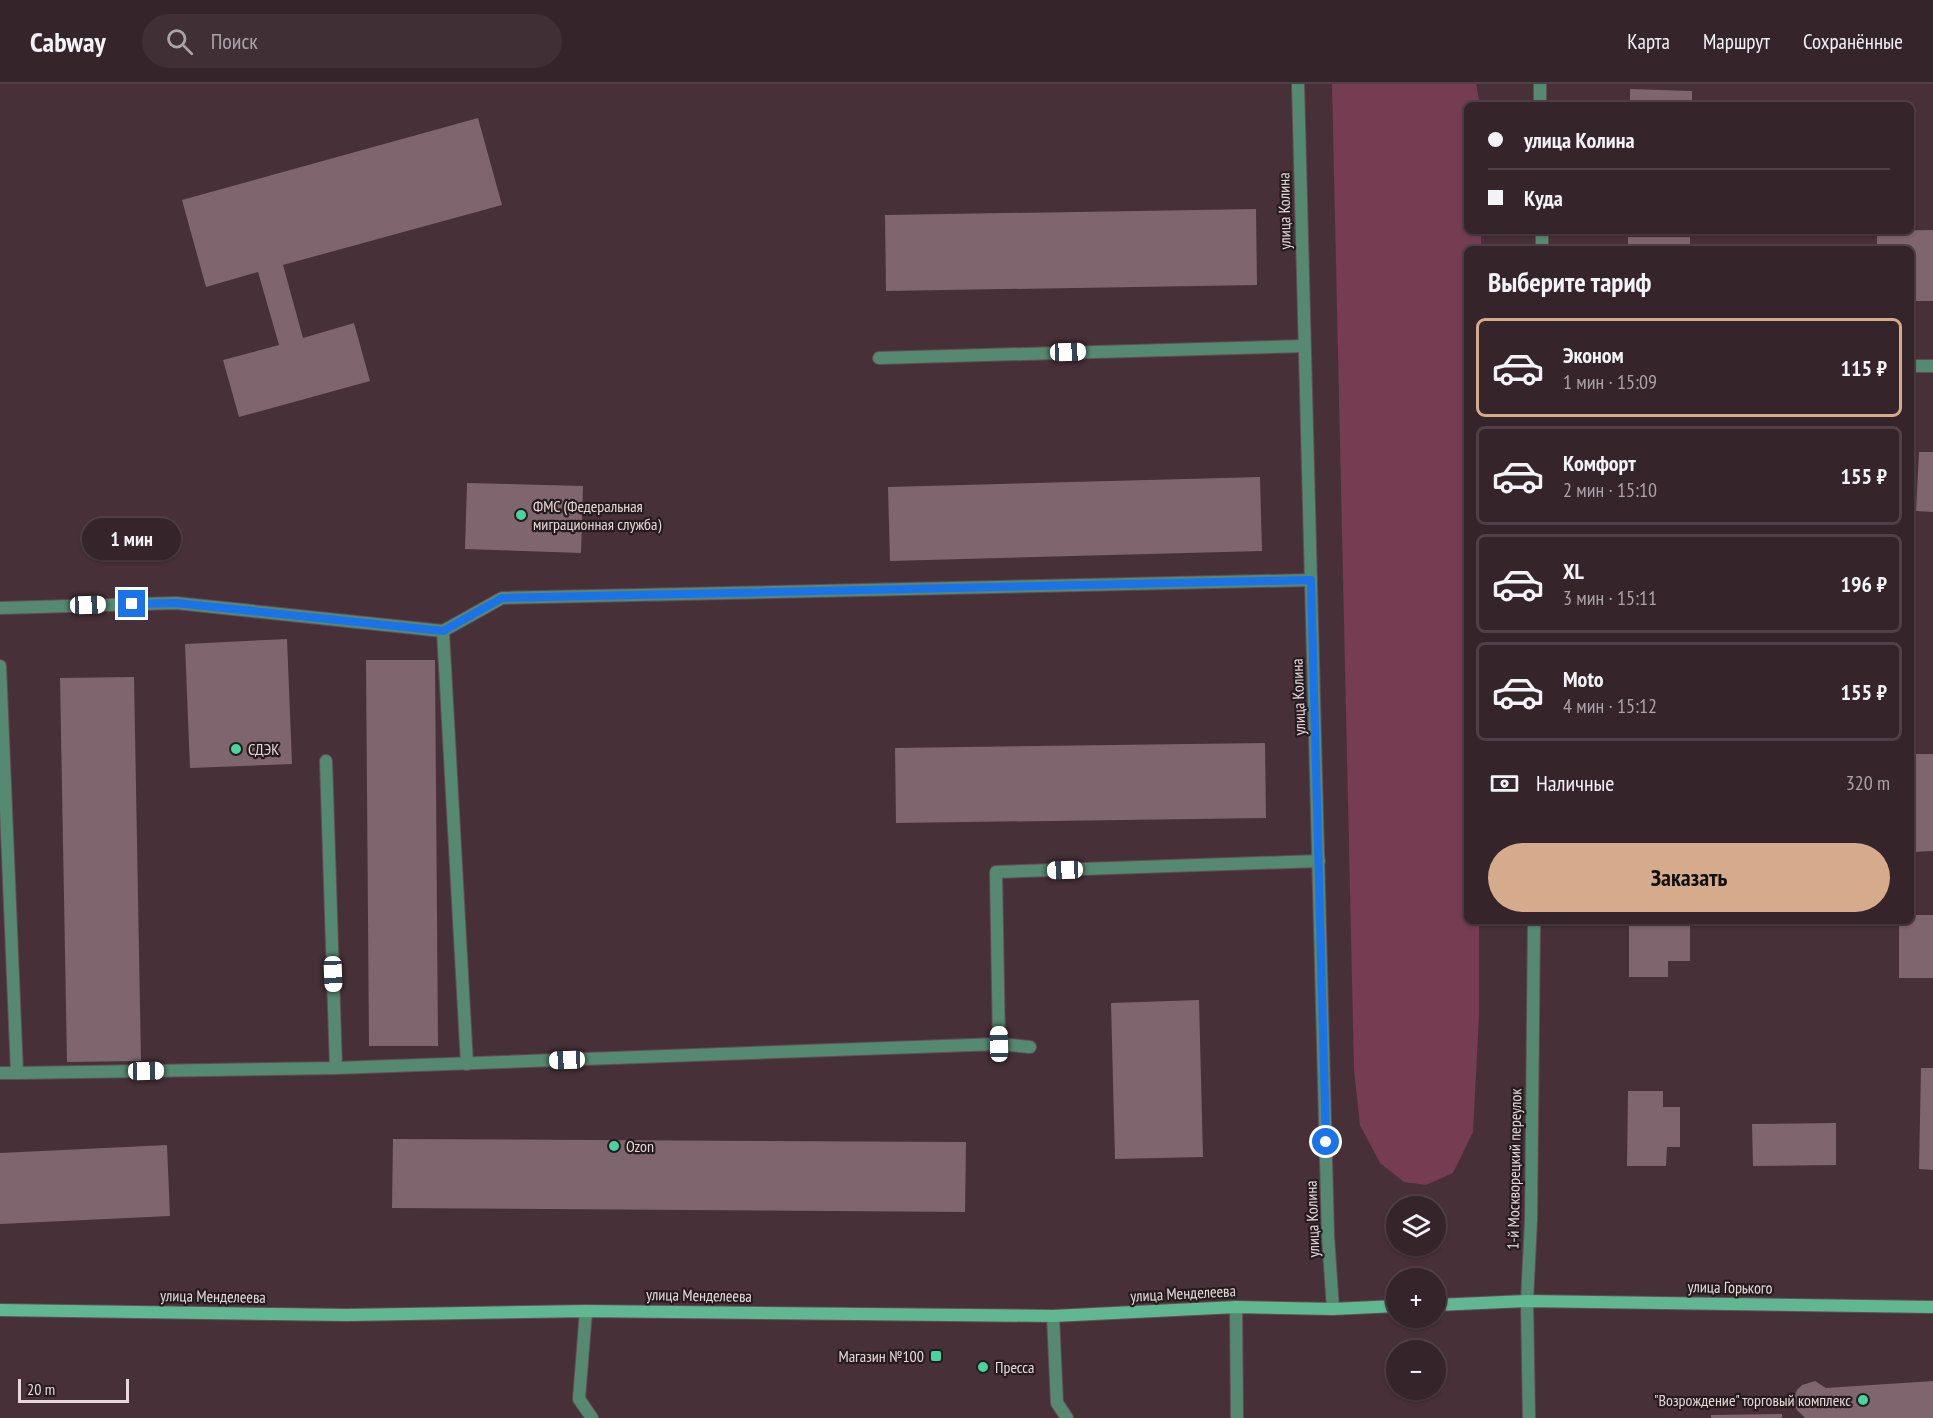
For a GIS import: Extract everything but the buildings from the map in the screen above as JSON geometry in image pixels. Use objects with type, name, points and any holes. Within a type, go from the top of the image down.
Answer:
[{"type":"main road","points":[[1446,1305],[1527,1301]]},
{"type":"main road","name":"улица Горького","points":[[1527,1301],[1933,1307]]},
{"type":"main road","name":"улица Менделеева","points":[[0,1310],[347,1315],[586,1311],[1053,1316],[1236,1307],[1333,1309],[1386,1306]]},
{"type":"street","name":"улица Колина","points":[[1298,84],[1328,1236],[1333,1309]]},
{"type":"street","points":[[1540,84],[1540,102]]},
{"type":"street","points":[[879,358],[1304,346]]},
{"type":"street","points":[[1914,366],[1933,366]]},
{"type":"street","points":[[0,608],[176,603],[443,631],[502,598],[1311,580]]},
{"type":"street","points":[[443,631],[466,1064]]},
{"type":"street","points":[[0,666],[17,1073]]},
{"type":"street","points":[[326,761],[336,1068]]},
{"type":"street","points":[[999,1044],[996,872],[1319,861]]},
{"type":"street","name":"1-й Москворецкий переулок","points":[[1529,1418],[1527,1301],[1531,1220],[1534,924]]},
{"type":"street","points":[[0,1073],[336,1068],[999,1044],[1030,1047]]},
{"type":"street","points":[[1236,1307],[1237,1418]]},
{"type":"street","points":[[586,1311],[579,1399],[592,1418]]},
{"type":"street","points":[[1053,1316],[1057,1402],[1067,1418]]},
{"type":"shaded area","points":[[1332,84],[1476,84],[1479,102],[1464,102],[1464,234],[1481,234],[1481,246],[1464,246],[1464,924],[1479,924],[1479,1016],[1473,1132],[1453,1173],[1426,1185],[1404,1182],[1380,1163],[1360,1125],[1354,1070]]},
{"type":"place","name":"ФМС (Федеральная миграционная служба)","points":[[521,515]]},
{"type":"place","name":"СДЭК","points":[[236,749]]},
{"type":"place","name":"Ozon","points":[[614,1146]]},
{"type":"place","name":"Магазин №100","points":[[936,1356]]},
{"type":"place","name":"Пресса","points":[[983,1367]]},
{"type":"place","name":"\"Возрождение\" торговый комплекс","points":[[1863,1400]]},
{"type":"route","points":[[132,604],[176,603],[443,631],[502,598],[1311,580],[1326,1142]]}]
